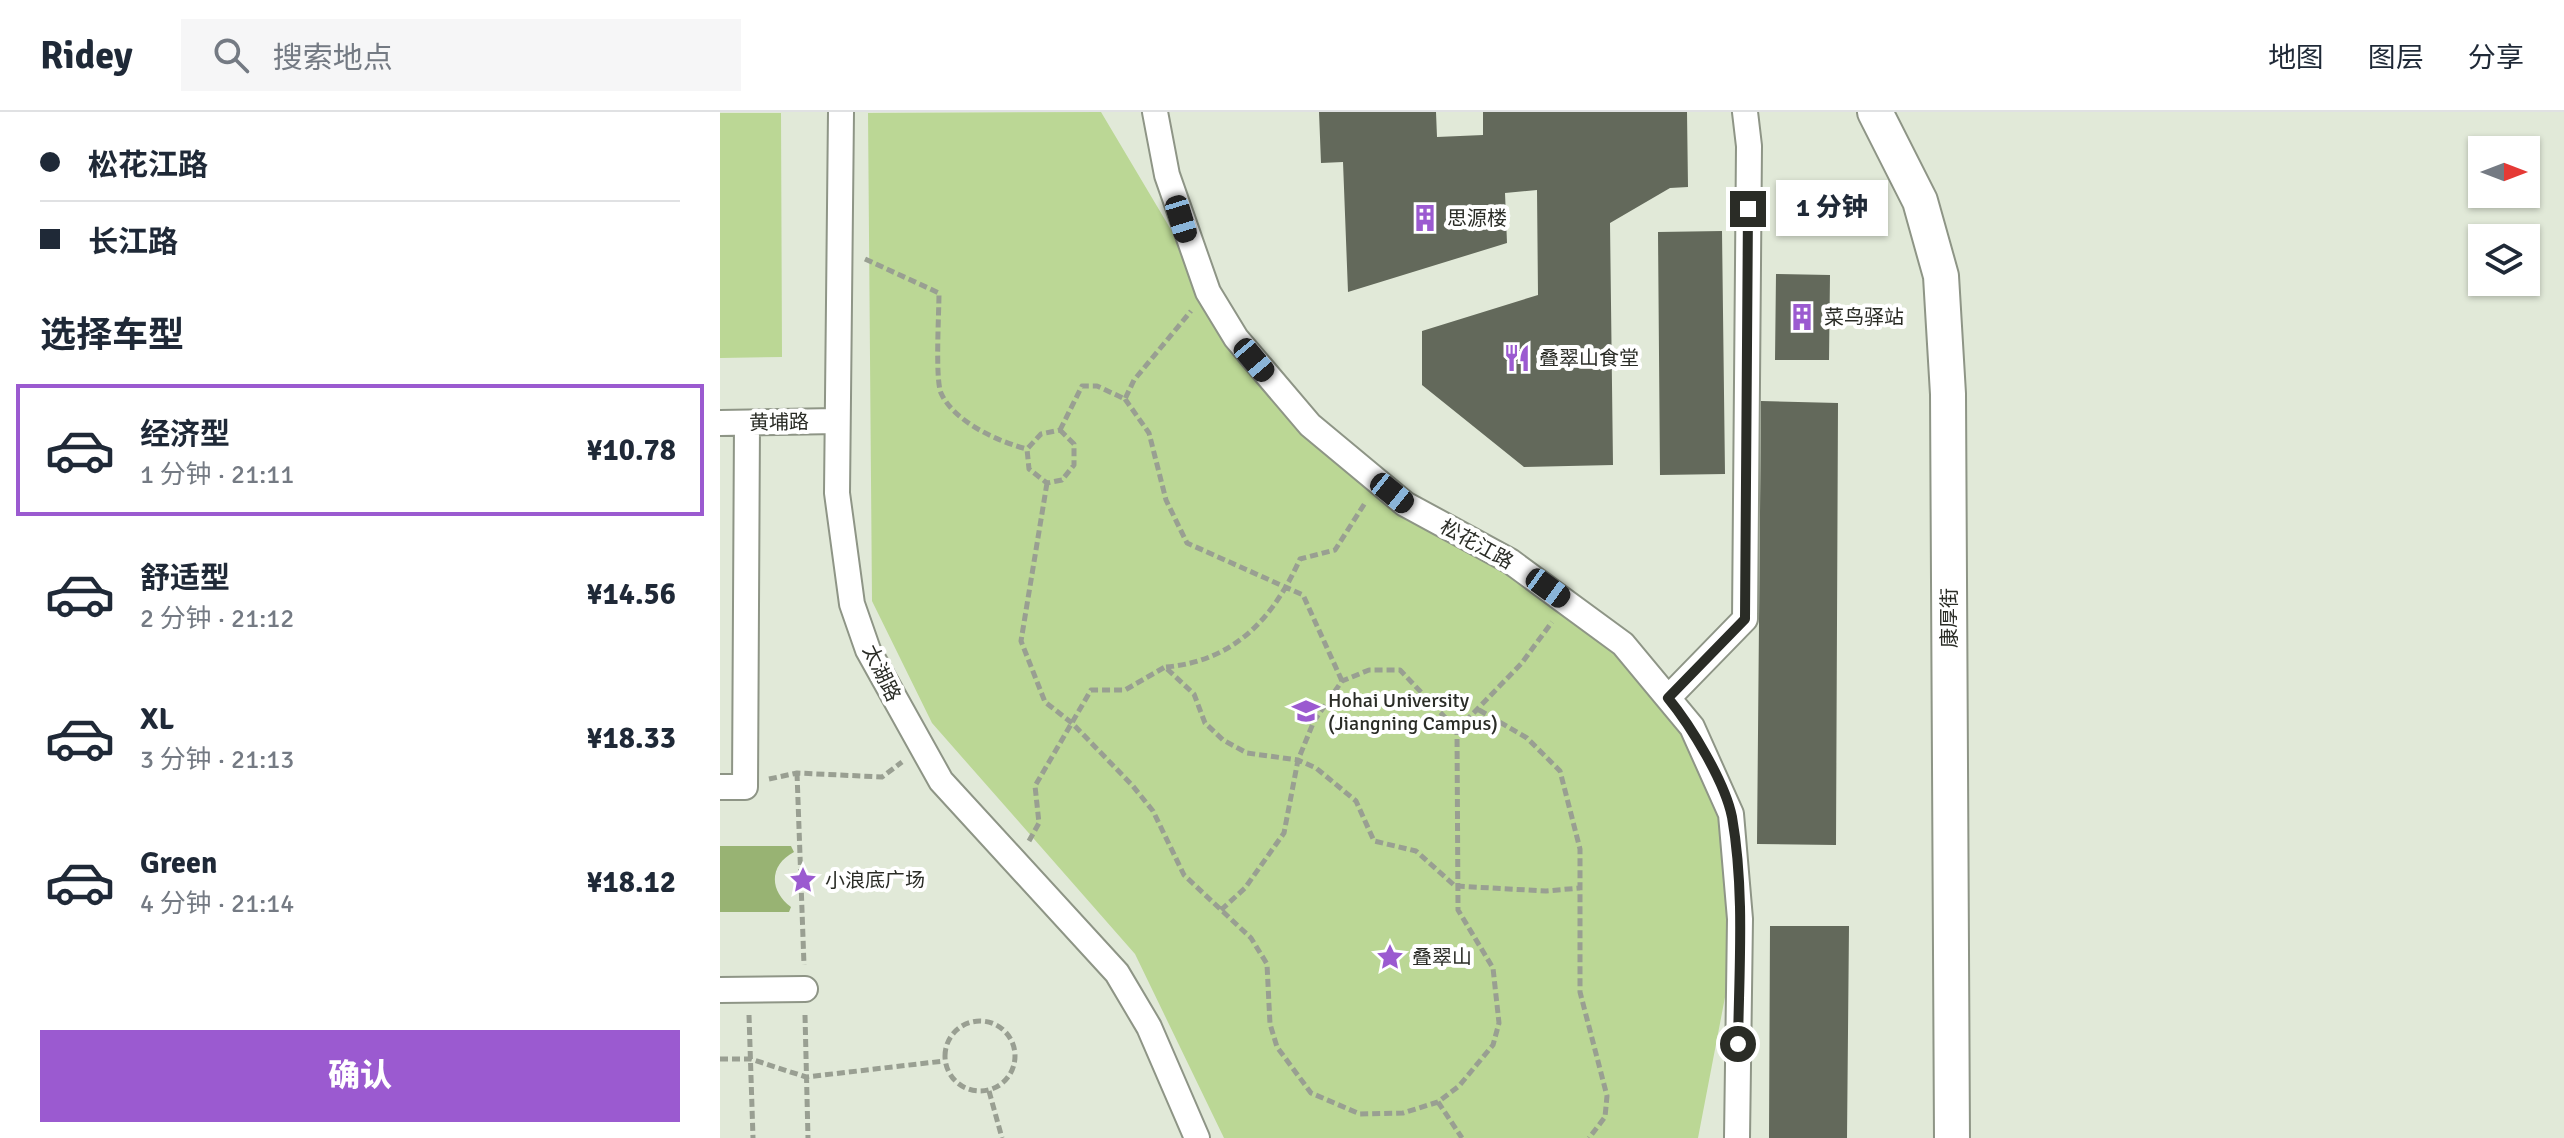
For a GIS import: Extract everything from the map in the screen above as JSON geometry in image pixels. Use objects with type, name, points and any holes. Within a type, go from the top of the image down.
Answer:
[{"type":"main road","name":"康厚街","points":[[1875,112],[1891,138],[1920,201],[1941,276],[1948,394],[1952,1138]]},
{"type":"street","name":"太湖路","points":[[841,112],[837,493],[852,604],[868,650],[941,781],[1117,973],[1149,1027],[1197,1138]]},
{"type":"street","name":"松花江路","points":[[1155,112],[1167,175],[1208,292],[1236,338],[1310,425],[1405,504],[1510,561],[1623,644],[1692,727],[1731,814],[1740,919],[1737,1138]]},
{"type":"street","points":[[1668,698],[1745,619],[1749,146],[1745,112]]},
{"type":"street","name":"黄埔路","points":[[720,423],[837,421]]},
{"type":"street","points":[[720,787],[745,787],[747,423]]},
{"type":"street","points":[[720,990],[805,989]]},
{"type":"path","points":[[841,247],[939,293],[941,392],[958,414],[1004,443],[1027,449]]},
{"type":"path","points":[[1125,399],[1134,380],[1208,292]]},
{"type":"path","points":[[1060,430],[1082,386],[1097,386],[1125,399],[1149,433],[1166,500],[1187,543],[1303,595],[1342,681]]},
{"type":"path","points":[[1060,430],[1074,444],[1074,465],[1062,480],[1047,483],[1029,469],[1027,449],[1041,434],[1060,430]]},
{"type":"path","points":[[1017,862],[1039,823],[1035,786],[1091,690],[1125,690],[1165,667],[1191,665],[1246,639],[1287,588],[1300,559],[1335,550],[1378,482]]},
{"type":"path","points":[[1047,483],[1021,641],[1045,702],[1072,723],[1146,802],[1184,875],[1221,910],[1251,938],[1267,964],[1270,1024],[1277,1047],[1311,1093],[1360,1114],[1403,1113],[1438,1102],[1459,1086],[1493,1045],[1499,1023],[1493,968],[1458,910],[1455,886],[1457,730],[1400,670],[1369,670],[1342,681],[1314,721],[1298,760],[1284,833],[1245,888],[1221,910]]},
{"type":"path","points":[[1457,730],[1521,664],[1567,602]]},
{"type":"path","points":[[1165,667],[1194,694],[1205,723],[1223,740],[1247,753],[1298,760],[1316,768],[1356,801],[1374,841],[1416,851],[1455,886],[1546,891],[1580,888]]},
{"type":"path","points":[[1479,710],[1527,738],[1560,771],[1580,849],[1580,992],[1607,1096],[1605,1117],[1589,1138]]},
{"type":"path","points":[[745,787],[797,773],[882,777],[921,749]]},
{"type":"path","points":[[797,773],[808,1138]]},
{"type":"path","points":[[749,990],[753,1138]]},
{"type":"path","points":[[977,1021],[999,1027],[1013,1045],[1013,1067],[1008,1078],[989,1091],[977,1092],[955,1082],[944,1061],[949,1038],[956,1029],[977,1021]]},
{"type":"path","points":[[720,1059],[751,1059],[806,1077],[944,1061]]},
{"type":"path","points":[[989,1091],[1002,1138]]},
{"type":"path","points":[[1438,1102],[1462,1138]]},
{"type":"shaded area","points":[[1101,112],[1208,292],[1310,425],[1567,602],[1692,727],[1731,814],[1740,919],[1698,1138],[1224,1138],[1135,954],[932,723],[872,601],[868,113]]},
{"type":"shaded area","points":[[720,113],[781,113],[782,357],[720,358]]},
{"type":"shaded area","points":[[720,846],[791,846],[794,852],[780,864],[775,878],[779,893],[791,907],[789,912],[720,912]]},
{"type":"building","points":[[1319,112],[1436,112],[1437,137],[1483,135],[1483,112],[1687,112],[1688,187],[1670,188],[1610,223],[1613,465],[1524,467],[1422,385],[1422,331],[1538,295],[1537,190],[1505,193],[1507,243],[1348,292],[1343,162],[1321,163]]},
{"type":"building","points":[[1722,231],[1725,474],[1660,475],[1658,232]]},
{"type":"building","name":"菜鸟驿站","points":[[1776,274],[1830,275],[1829,360],[1775,360]]},
{"type":"building","points":[[1761,401],[1838,403],[1836,845],[1757,844]]},
{"type":"building","points":[[1770,926],[1849,926],[1847,1138],[1769,1138]]},
{"type":"place","name":"思源楼","points":[[1425,218]]},
{"type":"place","name":"菜鸟驿站","points":[[1802,317]]},
{"type":"place","name":"叠翠山食堂","points":[[1517,358]]},
{"type":"place","name":"Hohai University (Jiangning Campus)","points":[[1306,711]]},
{"type":"place","name":"小浪底广场","points":[[803,880]]},
{"type":"place","name":"叠翠山","points":[[1390,957]]},
{"type":"route","points":[[1738,1044],[1740,919],[1731,814],[1692,727],[1668,698],[1745,619],[1748,209]]}]
